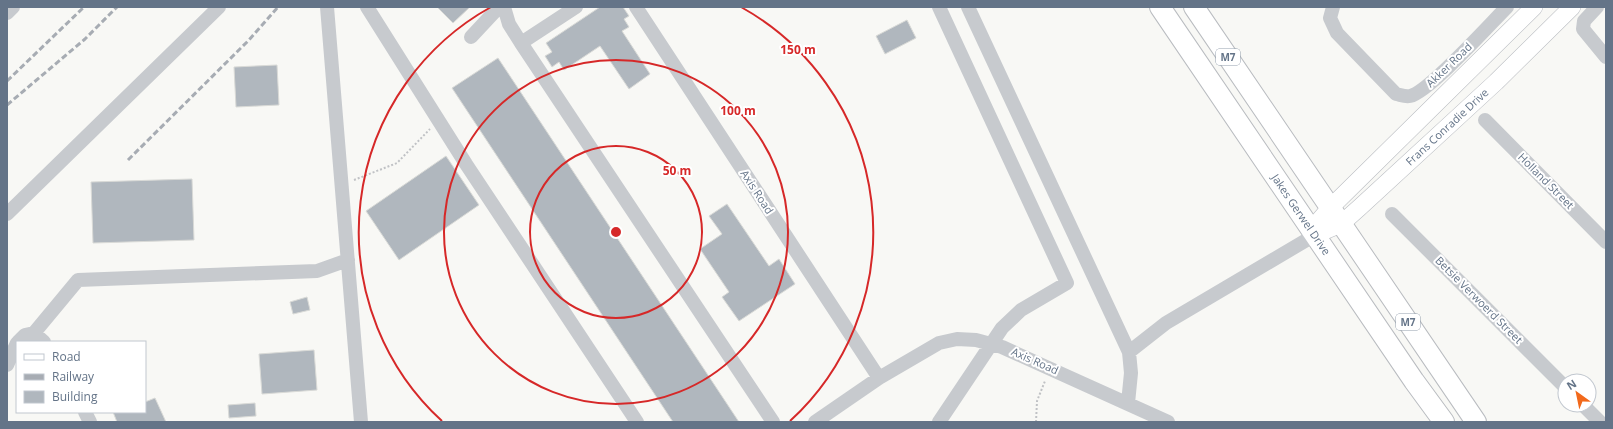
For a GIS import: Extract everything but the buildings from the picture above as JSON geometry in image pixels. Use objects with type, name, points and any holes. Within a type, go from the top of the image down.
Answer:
[{"type":"highway","name":"Jakes Gerwel Drive","points":[[1160,7],[1309,235],[1444,422]]},
{"type":"highway","name":"M7","points":[[1194,7],[1476,422]]},
{"type":"main road","name":"Frans Conradie Drive","points":[[1335,216],[1534,7]]},
{"type":"main road","name":"Frans Conradie Drive","points":[[1309,235],[1335,216],[1496,82],[1572,7]]},
{"type":"street","points":[[7,13],[13,7]]},
{"type":"street","points":[[7,214],[219,7]]},
{"type":"street","points":[[327,7],[361,422]]},
{"type":"street","points":[[367,7],[439,120],[638,422]]},
{"type":"street","points":[[471,37],[499,7]]},
{"type":"street","points":[[504,7],[509,24],[521,43],[773,422]]},
{"type":"street","points":[[521,43],[576,7]]},
{"type":"street","name":"Axis Road","points":[[636,7],[879,378]]},
{"type":"street","points":[[939,7],[1066,283],[1021,310],[1002,328],[991,342],[939,422]]},
{"type":"street","points":[[968,7],[1129,352],[1131,373],[1128,403]]},
{"type":"street","name":"Akker Road","points":[[1333,7],[1330,18],[1337,33],[1396,94],[1404,96],[1412,96],[1432,82],[1507,7]]},
{"type":"street","points":[[1597,7],[1584,21],[1583,29],[1606,57]]},
{"type":"street","name":"Holland Street","points":[[1485,120],[1606,242]]},
{"type":"street","name":"Betsie Verwoerd Street","points":[[1392,214],[1557,379]]},
{"type":"street","points":[[1129,352],[1166,323],[1309,235]]},
{"type":"street","points":[[18,341],[25,335],[39,338],[78,280],[317,271],[348,260]]},
{"type":"street","name":"Axis Road","points":[[815,422],[879,378],[940,343],[957,339],[991,342],[1168,422]]},
{"type":"street","points":[[7,365],[16,344]]},
{"type":"street","points":[[1591,413],[1600,422]]},
{"type":"path","points":[[342,185],[397,163],[439,120]]},
{"type":"path","points":[[1036,422],[1038,401],[1050,368]]},
{"type":"railway","points":[[7,81],[84,7]]},
{"type":"railway","points":[[7,105],[85,39],[117,7]]},
{"type":"railway","points":[[128,160],[249,40],[278,7]]}]
